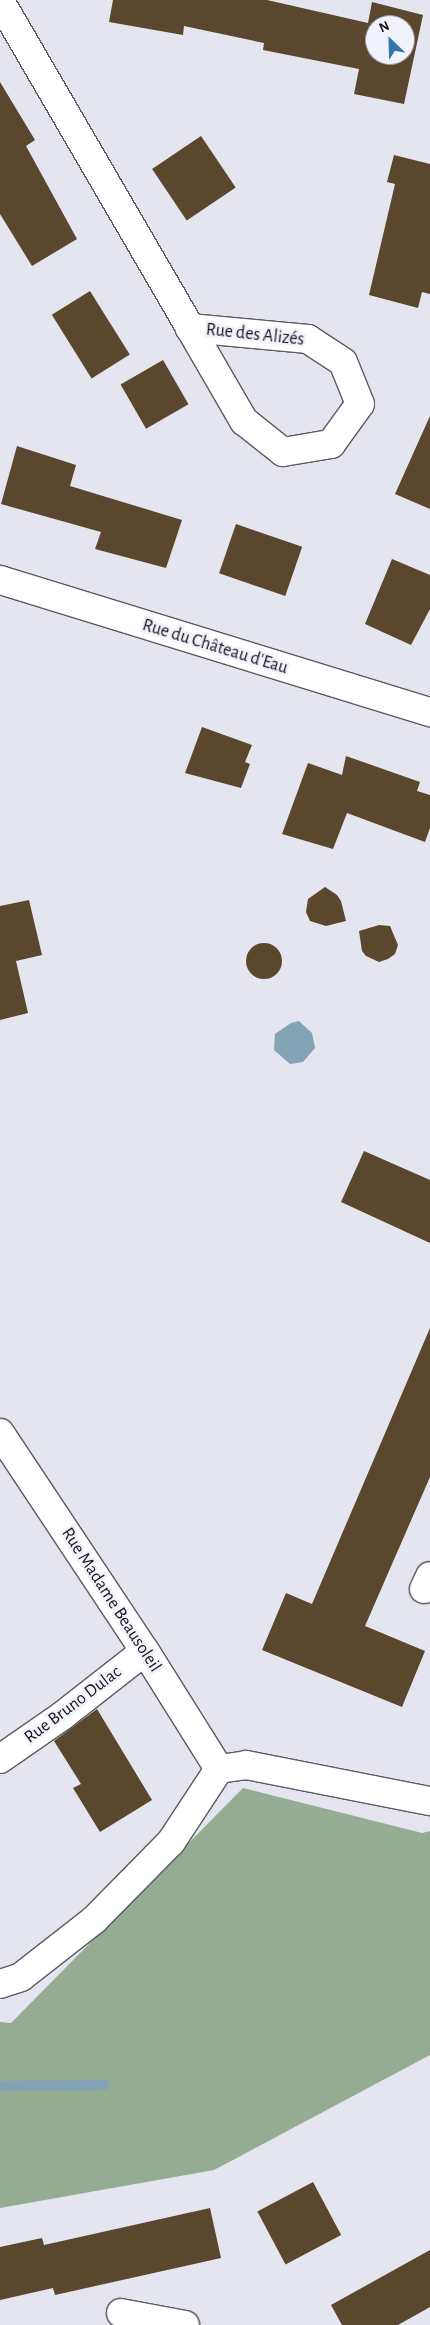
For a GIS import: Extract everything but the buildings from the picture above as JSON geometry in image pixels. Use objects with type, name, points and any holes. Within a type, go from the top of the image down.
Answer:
[{"type":"street","name":"Rue des Alizés","points":[[0,2],[244,421],[283,452],[331,444],[360,404],[343,362],[308,338],[190,328]]},
{"type":"street","name":"Rue du Château d'Eau","points":[[0,580],[430,712]]},
{"type":"street","name":"Rue Madame Beausoleil","points":[[0,1433],[145,1651],[219,1769]]},
{"type":"street","name":"Rue Bruno Dulac","points":[[0,1759],[62,1716],[145,1651]]},
{"type":"street","points":[[0,1984],[21,1977],[94,1920],[171,1842],[219,1769],[246,1765],[430,1801]]},
{"type":"street","points":[[121,2313],[185,2325]]},
{"type":"green space","points":[[243,1788],[422,1833],[430,1831],[430,2055],[214,2170],[0,2208],[0,2022],[11,2023]]},
{"type":"water","points":[[299,1021],[312,1033],[315,1048],[303,1062],[290,1064],[274,1050],[275,1034],[291,1023]]},
{"type":"waterway","points":[[0,2086],[104,2085]]}]
